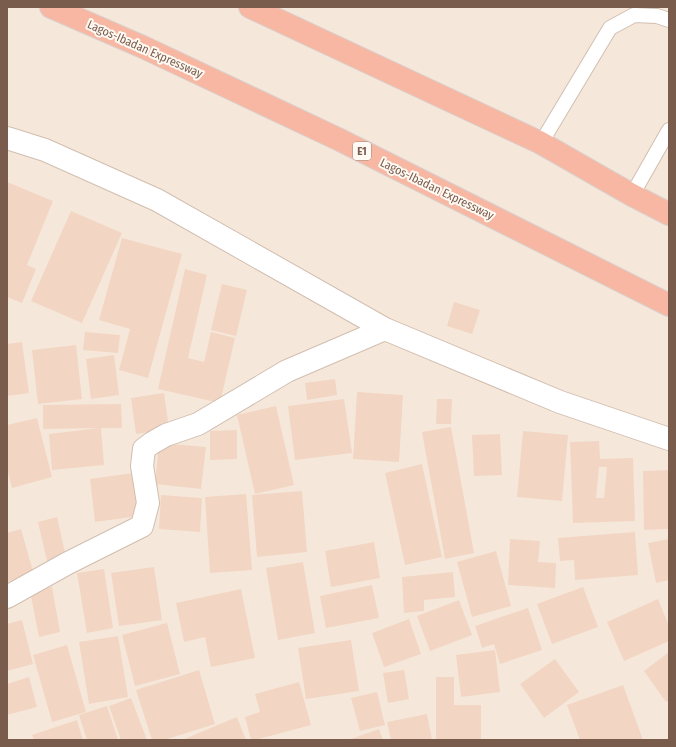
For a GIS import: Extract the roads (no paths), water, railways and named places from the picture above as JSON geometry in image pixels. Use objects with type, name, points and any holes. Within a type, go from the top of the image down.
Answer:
[{"type":"highway","name":"Lagos-Ibadan Expressway","points":[[51,7],[143,47],[338,139],[669,305]]},
{"type":"highway","points":[[250,7],[541,143],[632,196],[669,214]]},
{"type":"street","points":[[7,138],[45,150],[157,200],[385,329],[560,402],[669,439]]},
{"type":"street","points":[[7,597],[68,563],[142,526],[148,503],[142,466],[144,449],[152,443],[166,435],[198,424],[287,371],[385,329]]},
{"type":"lane","points":[[541,143],[610,28],[634,15],[657,16],[669,20]]},
{"type":"lane","points":[[632,196],[669,130]]}]
